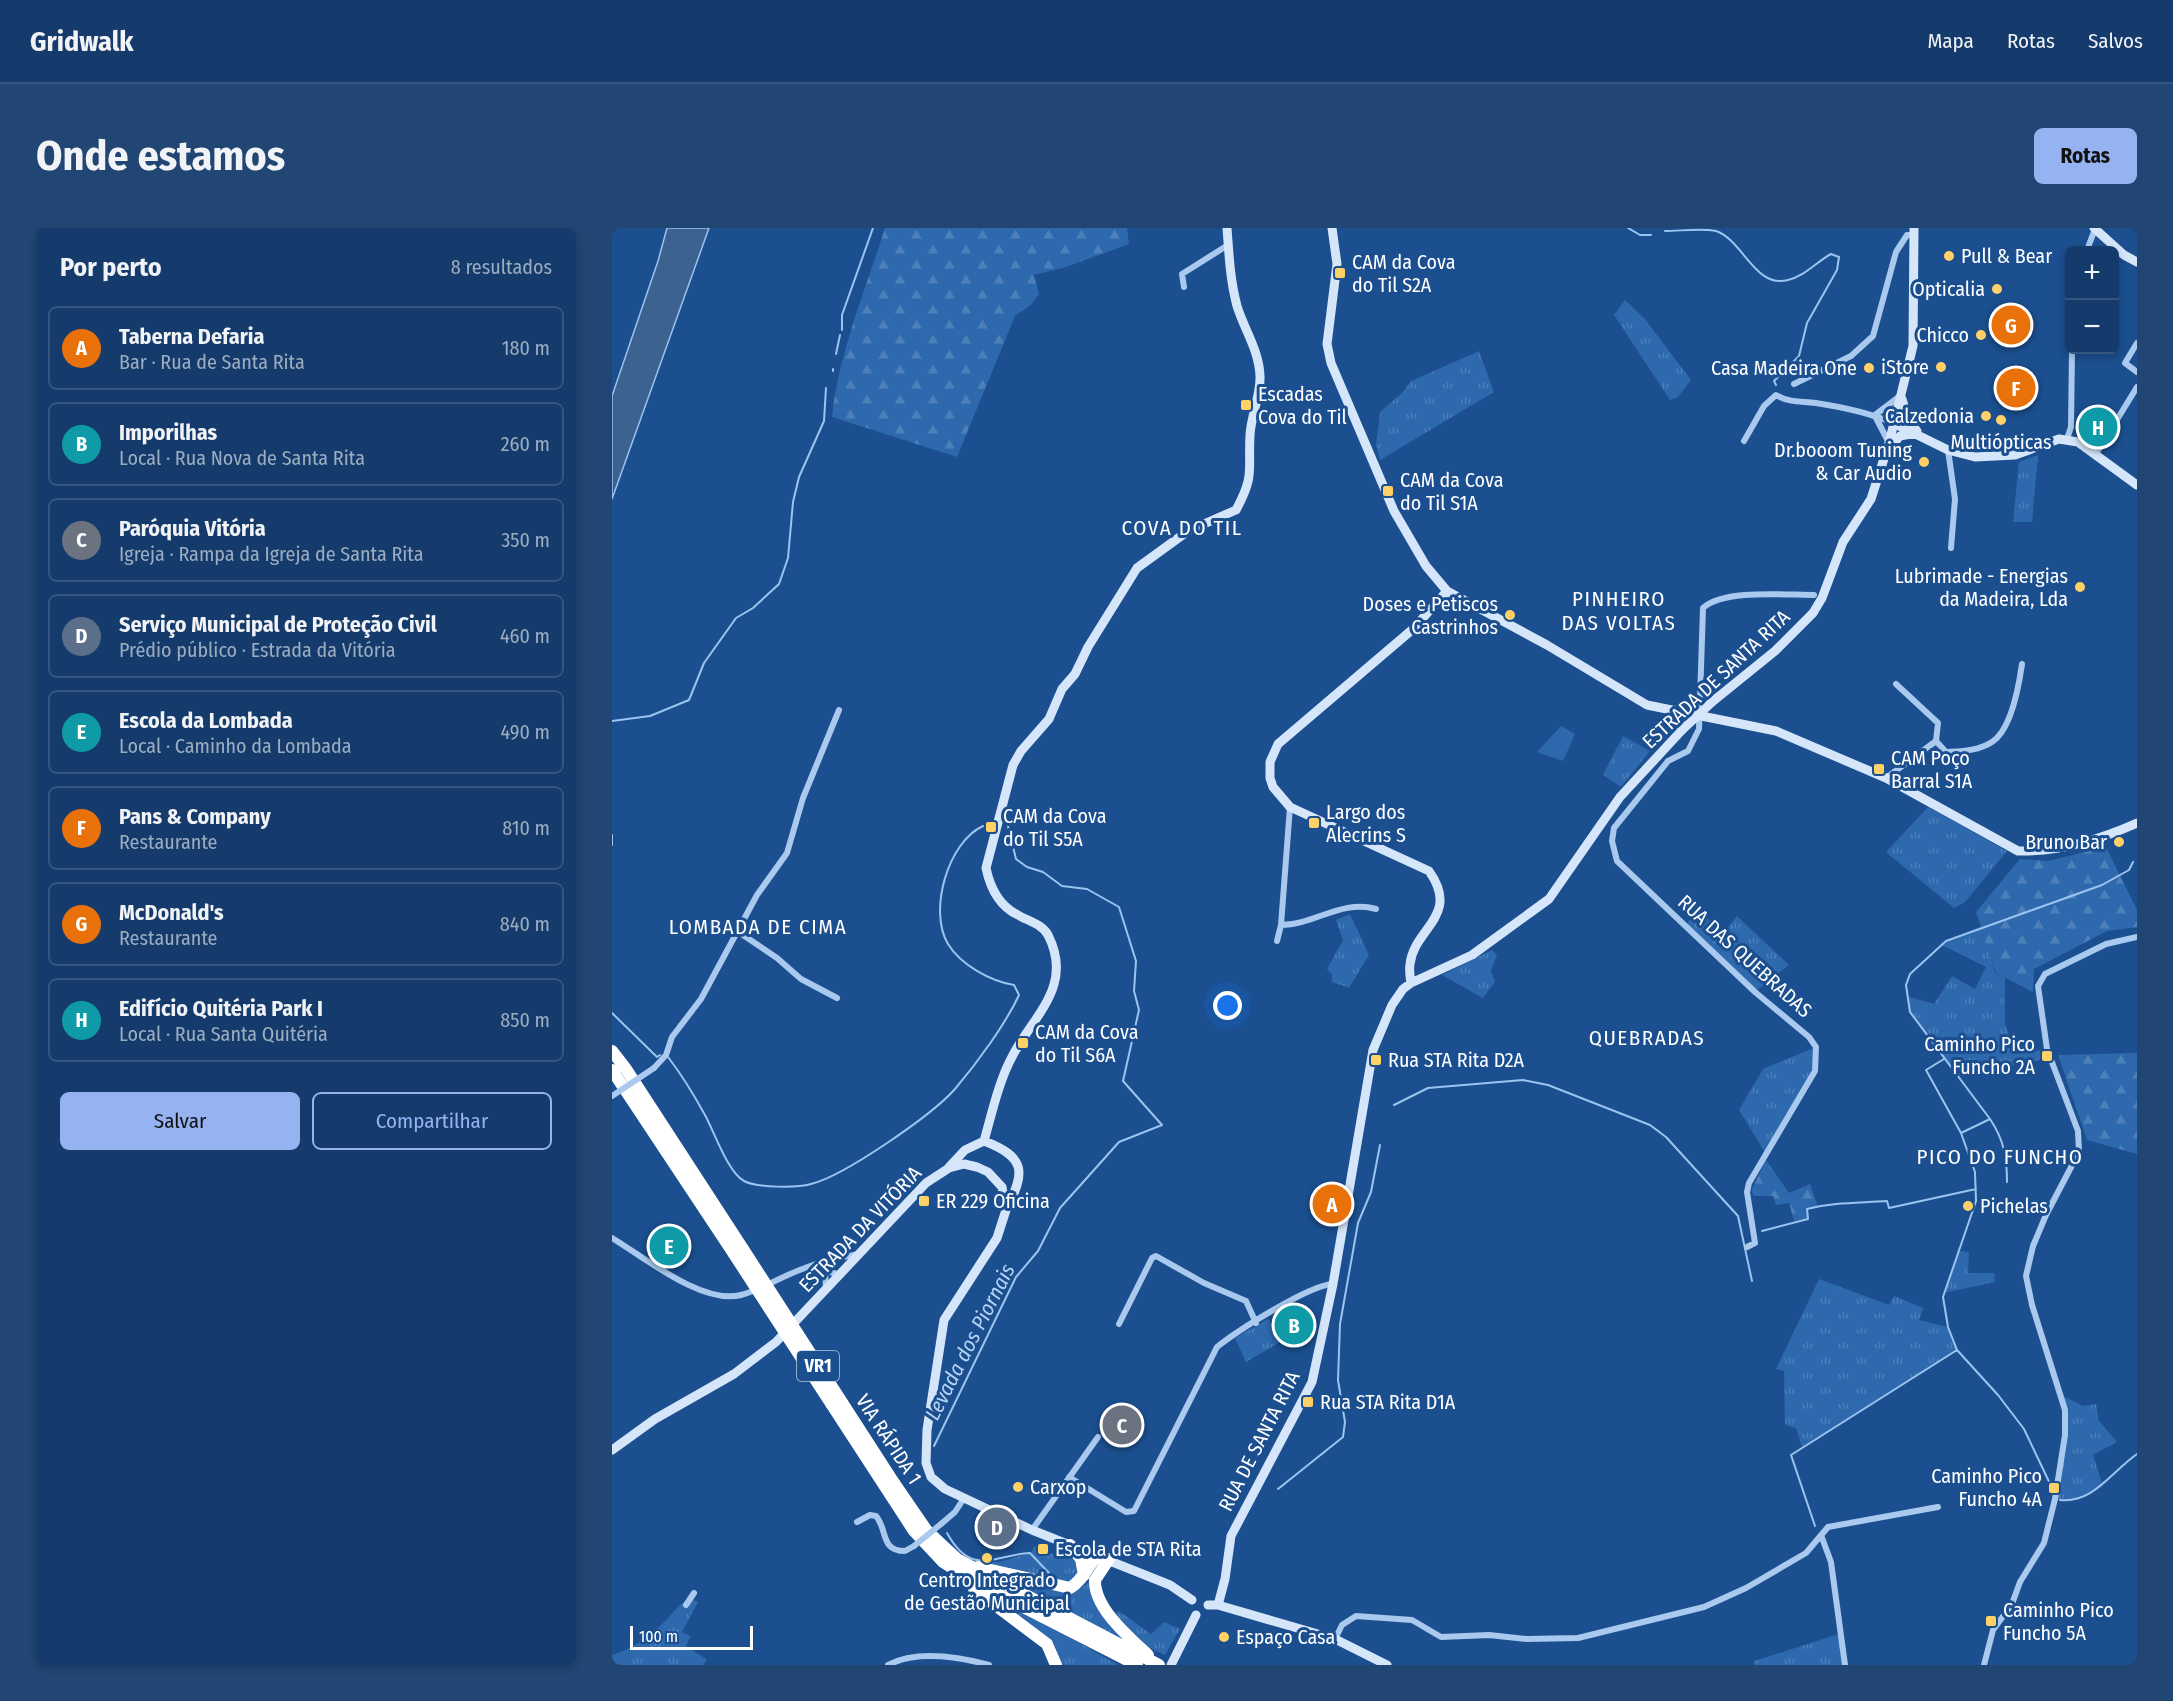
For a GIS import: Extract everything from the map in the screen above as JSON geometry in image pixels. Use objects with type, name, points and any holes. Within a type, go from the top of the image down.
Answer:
[{"type":"highway","name":"VIA RÁPIDA 1","points":[[612,1051],[626,1069],[738,1252],[890,1486],[954,1564],[1137,1665]]},
{"type":"highway","name":"VIA RÁPIDA 1","points":[[612,1070],[738,1252]]},
{"type":"highway","points":[[1070,1545],[1081,1560],[1084,1575]]},
{"type":"highway","points":[[954,1564],[1070,1588],[1104,1557]]},
{"type":"highway","points":[[1104,1557],[1095,1580],[1097,1595],[1118,1623],[1158,1665]]},
{"type":"highway","name":"VIA RÁPIDA 1","points":[[954,1564],[1158,1665]]},
{"type":"highway","points":[[954,1564],[1052,1651],[1056,1665]]},
{"type":"highway","points":[[1046,1665],[1052,1651]]},
{"type":"street","points":[[984,1142],[1013,1054],[1031,1030],[1055,984],[1054,952],[1047,934],[1039,926],[1014,914],[998,899],[989,882],[986,868],[1012,765],[1049,719],[1062,688],[1076,674],[1088,647],[1137,568],[1188,531],[1236,510],[1252,472],[1251,422],[1260,374],[1256,353],[1238,309],[1232,284],[1227,228]]},
{"type":"street","points":[[1332,228],[1337,264],[1327,344],[1331,363],[1394,511],[1426,566],[1447,591],[1547,645],[1647,705],[1776,731],[1886,777],[2018,851],[2030,852],[2096,839],[2137,823]]},
{"type":"street","points":[[2089,246],[2095,229],[2124,255],[2137,262]]},
{"type":"street","points":[[1794,384],[1832,367],[1867,344],[1878,321],[1896,252],[1907,236],[1913,232]]},
{"type":"street","name":"ESTRADA DE SANTA RITA","points":[[1411,983],[1472,955],[1549,899],[1620,797],[1682,730],[1712,702],[1775,651],[1814,613],[1843,542],[1870,499],[1889,443],[1913,346],[1913,232]]},
{"type":"street","points":[[1184,287],[1182,274],[1228,245]]},
{"type":"street","points":[[2137,343],[2124,363],[2137,372]]},
{"type":"street","points":[[2067,439],[2071,427],[2072,354]]},
{"type":"street","points":[[1744,441],[1764,406],[1776,394],[1776,386]]},
{"type":"street","points":[[2096,454],[2137,387]]},
{"type":"street","points":[[1776,394],[1787,401],[1815,403],[1875,416],[1919,433],[1948,450],[1975,457],[2000,458],[2027,452],[2059,439],[2067,439],[2078,442],[2137,484]]},
{"type":"street","points":[[1875,416],[1901,395],[1908,420],[1919,433]]},
{"type":"street","points":[[1881,411],[1891,417],[1893,423]]},
{"type":"street","points":[[1875,416],[1889,443]]},
{"type":"street","points":[[1886,453],[1900,436],[1919,433]]},
{"type":"street","points":[[1948,450],[1954,499],[1951,548]]},
{"type":"street","points":[[1411,983],[1412,956],[1438,911],[1437,882],[1429,871],[1290,807],[1273,787],[1270,778],[1270,762],[1278,744],[1413,629],[1447,591]]},
{"type":"street","points":[[1700,716],[1704,608],[1712,600],[1726,597],[1814,594]]},
{"type":"street","points":[[1936,741],[1946,752],[1973,750],[1994,741],[2018,698],[2022,664]]},
{"type":"street","points":[[1886,777],[1936,741],[1938,723],[1896,684]]},
{"type":"street","points":[[612,1096],[654,1068],[666,1054],[672,1037],[701,999],[757,895],[788,853],[803,798],[839,710]]},
{"type":"street","name":"RUA DAS QUEBRADAS","points":[[1700,716],[1699,729],[1688,751],[1668,761],[1614,828],[1612,841],[1617,861],[1755,992],[1809,1037],[1816,1047],[1815,1071],[1749,1183],[1747,1192],[1755,1243],[1747,1247]]},
{"type":"street","points":[[1278,941],[1290,807]]},
{"type":"street","points":[[1281,926],[1347,907],[1365,906],[1376,909]]},
{"type":"street","points":[[737,932],[777,958],[801,979],[837,998]]},
{"type":"street","points":[[1984,1665],[1993,1630],[2012,1604],[2020,1582],[2044,1543],[2055,1499],[2065,1435],[2065,1410],[2032,1305],[2026,1276],[2033,1246],[2048,1211],[2079,1152],[2078,1131],[2047,1048],[2038,986],[2045,974],[2106,944],[2137,937]]},
{"type":"street","name":"RUA DE SANTA RITA","points":[[1213,1605],[1225,1580],[1231,1536],[1312,1382],[1333,1284],[1373,1050],[1392,1005],[1403,989],[1411,983]]},
{"type":"street","points":[[949,1168],[965,1150],[984,1142],[1012,1155],[1020,1169],[1019,1181],[997,1238],[944,1320],[930,1402],[926,1455],[929,1473],[945,1489],[1032,1530],[1104,1557],[1181,1591],[1192,1600],[1204,1598],[1213,1605],[1335,1639],[1387,1665]]},
{"type":"street","points":[[973,1146],[974,1166],[996,1178],[1004,1194],[1006,1210]]},
{"type":"street","name":"ESTRADA DA VITÓRIA","points":[[612,1450],[655,1419],[754,1361],[776,1342],[841,1275],[926,1183],[949,1168],[974,1166]]},
{"type":"street","points":[[612,1238],[689,1285],[714,1294],[740,1295],[805,1268],[860,1254]]},
{"type":"street","points":[[1119,1324],[1152,1258],[1156,1256],[1204,1283],[1246,1301],[1256,1323]]},
{"type":"street","points":[[805,1268],[825,1269],[841,1275]]},
{"type":"street","points":[[825,1269],[826,1290]]},
{"type":"street","points":[[1069,1477],[1126,1512],[1134,1511],[1217,1347],[1312,1289],[1333,1284]]},
{"type":"street","points":[[1032,1530],[1098,1437]]},
{"type":"street","points":[[857,1522],[870,1515],[876,1516],[880,1521],[884,1539],[890,1547],[905,1551],[955,1512],[964,1498]]},
{"type":"street","points":[[1335,1639],[1342,1625],[1356,1616],[1412,1620],[1442,1637],[1489,1635],[1527,1639],[1578,1638],[1704,1607],[1746,1588],[1806,1553],[1828,1527],[1938,1507]]},
{"type":"street","points":[[1821,1535],[1832,1562],[1845,1665]]},
{"type":"street","points":[[686,1605],[694,1593]]},
{"type":"street","points":[[1192,1600],[1190,1608],[1196,1615]]},
{"type":"street","points":[[1170,1665],[1196,1615],[1205,1613],[1213,1605]]},
{"type":"street","points":[[888,1665],[902,1660],[931,1657],[961,1657],[989,1665]]},
{"type":"green space","points":[[885,228],[1127,228],[1129,244],[1066,267],[1034,275],[1039,294],[1031,305],[1015,316],[957,457],[832,417],[846,346]]},
{"type":"green space","points":[[1625,300],[1645,319],[1691,380],[1678,397],[1670,400],[1614,315]]},
{"type":"green space","points":[[1479,351],[1494,392],[1380,460],[1376,445],[1380,412],[1403,392],[1411,381]]},
{"type":"green space","points":[[2038,455],[2032,522],[2013,522],[2019,462]]},
{"type":"green space","points":[[1561,726],[1575,734],[1563,761],[1537,752]]},
{"type":"green space","points":[[1623,736],[1650,751],[1621,787],[1603,775]]},
{"type":"green space","points":[[1928,807],[2007,851],[1965,902],[1954,908],[1886,852]]},
{"type":"green space","points":[[2106,847],[2137,910],[2137,927],[2107,931],[2034,969],[2033,992],[1996,973],[1976,912],[2020,859],[2048,861]]},
{"type":"green space","points":[[1698,910],[1724,933],[1737,916],[1789,965],[1755,992],[1685,926]]},
{"type":"green space","points":[[1350,914],[1369,955],[1349,988],[1332,982],[1332,974],[1327,969],[1343,940],[1336,920]]},
{"type":"green space","points":[[1982,926],[1995,973],[2005,978],[2005,1024],[2016,1054],[2047,1049],[2051,1058],[1956,1076],[1909,1012],[1907,996],[1934,1004],[1952,976],[1975,989],[1986,967],[1940,944]]},
{"type":"green space","points":[[1492,950],[1497,955],[1491,971],[1495,982],[1483,998],[1442,975]]},
{"type":"green space","points":[[1816,1047],[1818,1061],[1766,1154],[1739,1110],[1763,1069]]},
{"type":"green space","points":[[2137,1053],[2137,1154],[2087,1140],[2058,1055]]},
{"type":"green space","points":[[1766,1160],[1789,1193],[1810,1184],[1818,1207],[1808,1210],[1809,1218],[1794,1221],[1789,1203],[1776,1205],[1773,1196],[1754,1196],[1751,1191]]},
{"type":"green space","points":[[1958,1251],[1969,1252],[1968,1273],[1994,1273],[1995,1282],[1944,1293]]},
{"type":"green space","points":[[1819,1279],[1889,1305],[1894,1296],[1923,1308],[1919,1320],[1948,1327],[1957,1350],[1802,1447],[1796,1428],[1785,1425],[1784,1371],[1776,1369]]},
{"type":"green space","points":[[1268,1319],[1284,1340],[1246,1362],[1235,1338]]},
{"type":"green space","points":[[2061,1395],[2083,1406],[2096,1404],[2099,1421],[2117,1442],[2093,1455],[2103,1486],[2077,1500],[2055,1499],[2065,1435]]},
{"type":"green space","points":[[1034,1546],[1072,1558],[1080,1570],[1074,1581],[1065,1582],[982,1562],[999,1562],[1031,1553]]},
{"type":"green space","points":[[1098,1563],[1092,1578],[1123,1639],[1009,1583],[1006,1577],[1075,1591],[1087,1584]]},
{"type":"green space","points":[[993,1595],[1119,1665],[1060,1665],[1055,1644]]},
{"type":"green space","points":[[691,1599],[698,1602],[682,1632],[691,1636],[686,1646],[706,1659],[704,1665],[612,1665],[612,1655],[643,1640],[678,1606]]},
{"type":"green space","points":[[1119,1611],[1151,1634],[1164,1622],[1180,1629],[1165,1655],[1149,1648],[1114,1614]]},
{"type":"green space","points":[[1839,1634],[1845,1665],[1754,1665],[1754,1661]]},
{"type":"shaded area","points":[[667,228],[709,228],[612,499],[612,396]]},
{"type":"waterway","name":"Levada dos Piornais","points":[[842,330],[842,315],[873,228]]},
{"type":"waterway","points":[[1628,228],[1640,235],[1651,235]]},
{"type":"waterway","points":[[1665,231],[1716,231],[1734,244],[1758,271],[1777,281],[1788,280],[1800,275],[1831,254],[1839,257],[1837,270],[1807,323],[1799,356],[1774,381],[1776,385]]},
{"type":"waterway","name":"Levada dos Piornais","points":[[836,354],[840,335]]},
{"type":"waterway","name":"Levada dos Piornais","points":[[612,721],[650,716],[689,700],[704,663],[736,618],[753,608],[779,584],[788,558],[793,502],[799,477],[824,421],[826,388]]},
{"type":"waterway","name":"Levada dos Piornais","points":[[668,1057],[709,1122],[732,1170],[738,1177],[750,1183],[777,1187],[811,1184],[826,1179],[865,1157],[908,1128],[955,1089],[990,1044],[1019,995],[1014,985],[986,976],[960,959],[948,944],[942,930],[941,896],[951,862],[971,834],[983,826]]},
{"type":"waterway","name":"Levada dos Piornais","points":[[934,1446],[1016,1277],[1038,1251],[1060,1208],[1119,1142],[1162,1125],[1123,1081],[1139,1010],[1134,991],[1136,961],[1119,907],[1087,889],[1062,886],[1043,872],[1027,867],[1016,859],[1008,826]]},
{"type":"waterway","name":"Levada dos Piornais","points":[[612,835],[612,845]]},
{"type":"waterway","points":[[1961,1133],[1990,1119],[1910,1012],[1906,985],[1910,974],[1946,941],[2102,885],[2129,870],[2133,862]]},
{"type":"waterway","name":"Levada dos Piornais","points":[[612,1013],[657,1057],[660,1055]]},
{"type":"waterway","points":[[1944,1059],[1926,1070],[1961,1133],[1975,1172],[1976,1201],[1943,1297],[1948,1327],[1957,1350],[1998,1395],[2024,1429],[2053,1490]]},
{"type":"waterway","points":[[1394,1105],[1428,1088],[1523,1080],[1548,1085],[1650,1125],[1666,1137],[1738,1216],[1752,1281]]},
{"type":"waterway","points":[[1990,1119],[1999,1134],[2004,1149],[2007,1182]]},
{"type":"waterway","points":[[1278,1489],[1343,1437],[1345,1422],[1338,1380],[1340,1324],[1358,1223],[1371,1192],[1380,1145]]},
{"type":"waterway","points":[[1762,1231],[1808,1219],[1807,1209],[1817,1207],[1887,1201],[1889,1208],[1976,1189]]},
{"type":"waterway","points":[[1815,1526],[1791,1455],[1957,1350]]},
{"type":"waterway","points":[[2060,1500],[2072,1500],[2092,1492],[2137,1454]]},
{"type":"waterway","name":"Levada dos Piornais","points":[[947,1533],[956,1547],[975,1560],[984,1561],[1030,1553],[1049,1573]]},
{"type":"place","name":"Pull & Bear","points":[[1949,256]]},
{"type":"place","name":"CAM da Cova do Til S2A","points":[[1340,273]]},
{"type":"place","name":"Opticalia","points":[[1997,289]]},
{"type":"place","name":"McDonald's","points":[[2011,325]]},
{"type":"place","name":"Chicco","points":[[1981,335]]},
{"type":"place","name":"iStore","points":[[1941,367]]},
{"type":"place","name":"Casa Madeira One","points":[[1869,368]]},
{"type":"place","name":"Pans & Company","points":[[2016,388]]},
{"type":"place","name":"Escadas Cova do Til","points":[[1246,405]]},
{"type":"place","name":"Calzedonia","points":[[1986,416]]},
{"type":"place","name":"Multiópticas","points":[[2001,420]]},
{"type":"place","name":"Edifício Quitéria Park I","points":[[2098,427]]},
{"type":"place","name":"Dr.booom Tuning & Car Audio","points":[[1924,462]]},
{"type":"place","name":"CAM da Cova do Til S1A","points":[[1388,491]]},
{"type":"place","name":"Lubrimade - Energias da Madeira, Lda","points":[[2080,587]]},
{"type":"place","name":"Doses e Petiscos Castrinhos","points":[[1510,615]]},
{"type":"place","name":"CAM Poço Barral S1A","points":[[1879,769]]},
{"type":"place","name":"Largo dos Alecrins S","points":[[1314,823]]},
{"type":"place","name":"CAM da Cova do Til S5A","points":[[991,827]]},
{"type":"place","name":"Bruno Bar","points":[[2119,842]]},
{"type":"place","name":"CAM da Cova do Til S6A","points":[[1023,1043]]},
{"type":"place","name":"Caminho Pico Funcho 2A","points":[[2047,1056]]},
{"type":"place","name":"Rua STA Rita D2A","points":[[1376,1060]]},
{"type":"place","name":"ER 229 Oficina","points":[[924,1201]]},
{"type":"place","name":"Taberna Defaria","points":[[1332,1204]]},
{"type":"place","name":"Pichelas","points":[[1968,1206]]},
{"type":"place","name":"Escola da Lombada","points":[[669,1246]]},
{"type":"place","name":"Imporilhas","points":[[1294,1325]]},
{"type":"place","name":"Rua STA Rita D1A","points":[[1308,1402]]},
{"type":"place","name":"Paróquia Vitória","points":[[1122,1425]]},
{"type":"place","name":"Carxop","points":[[1018,1487]]},
{"type":"place","name":"Caminho Pico Funcho 4A","points":[[2054,1488]]},
{"type":"place","name":"Serviço Municipal de Proteção Civil","points":[[997,1527]]},
{"type":"place","name":"Escola de STA Rita","points":[[1043,1549]]},
{"type":"place","name":"Centro Integrado de Gestão Municipal","points":[[987,1558]]},
{"type":"place","name":"Caminho Pico Funcho 5A","points":[[1991,1621]]},
{"type":"place","name":"Espaço Casa","points":[[1224,1637]]},
{"type":"district","name":"COVA DO TIL","points":[[1182,528]]},
{"type":"district","name":"PINHEIRO DAS VOLTAS","points":[[1619,611]]},
{"type":"district","name":"LOMBADA DE CIMA","points":[[758,927]]},
{"type":"district","name":"QUEBRADAS","points":[[1647,1038]]},
{"type":"district","name":"PICO DO FUNCHO","points":[[2000,1157]]}]
